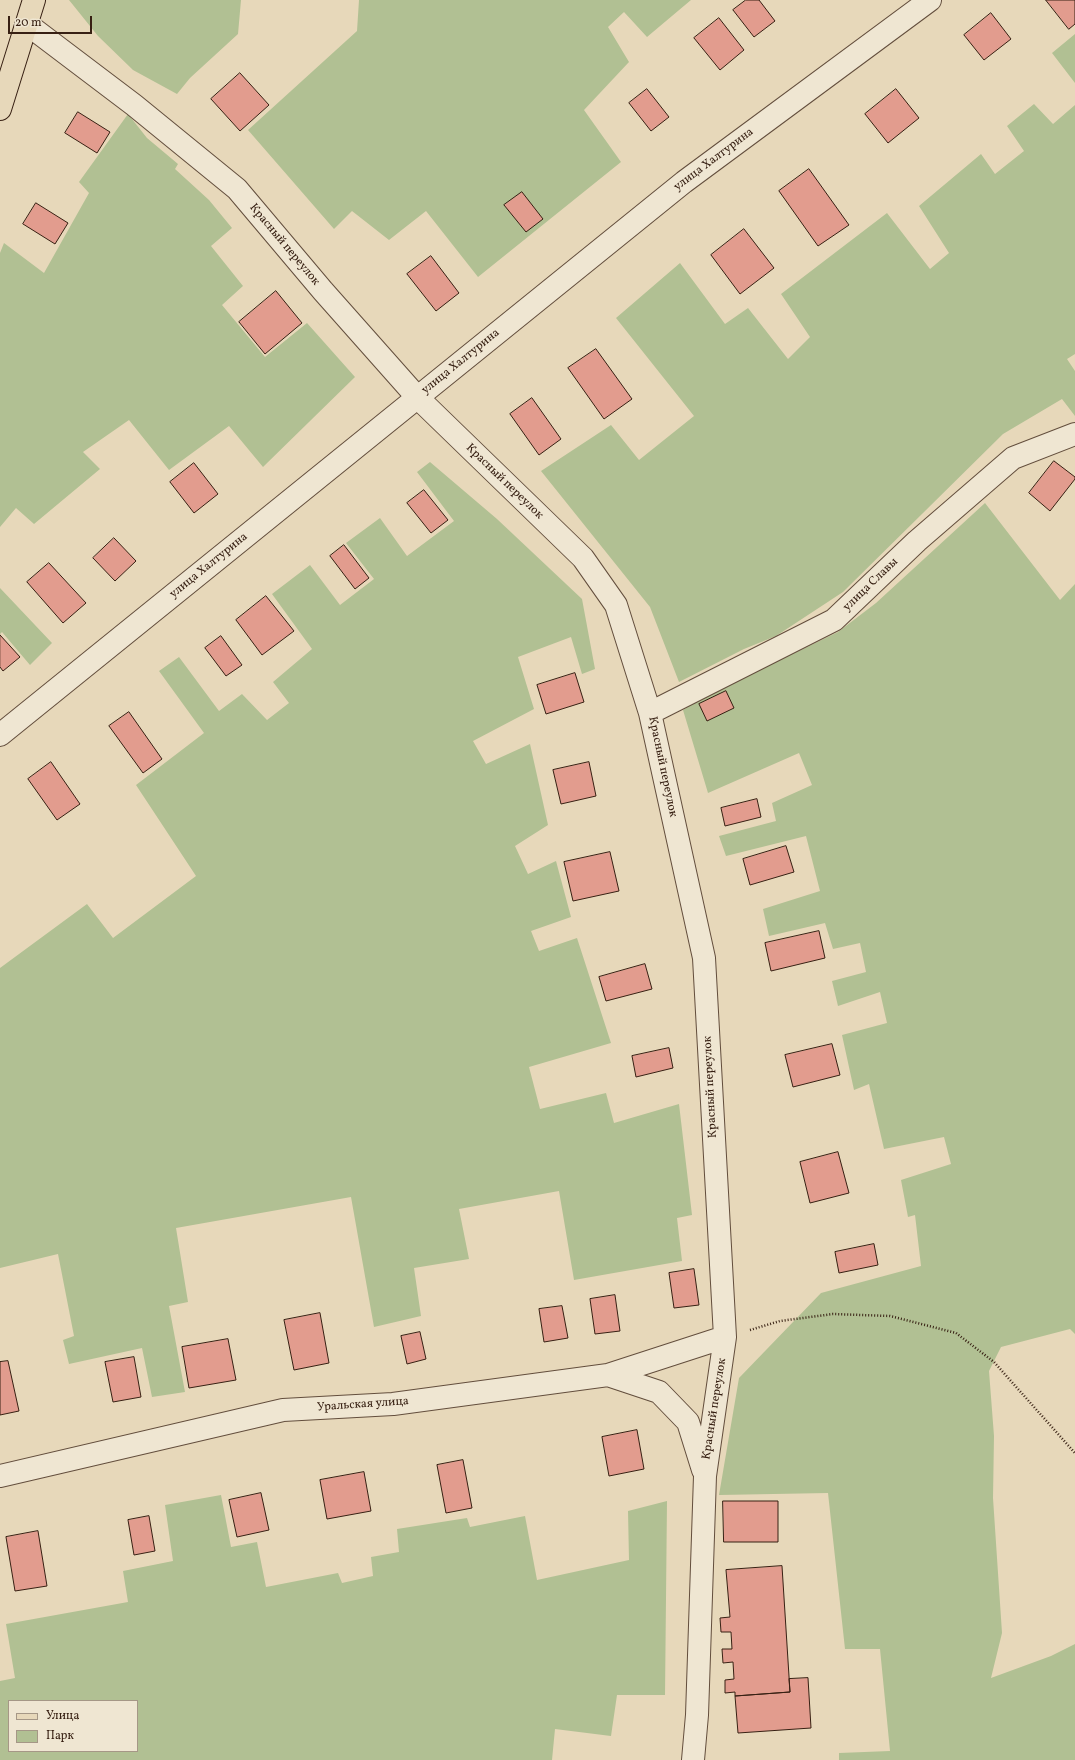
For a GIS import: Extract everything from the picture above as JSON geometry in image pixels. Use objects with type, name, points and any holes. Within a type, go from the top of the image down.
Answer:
[{"type":"main road","points":[[0,109],[34,0]]},
{"type":"street","name":"улица Халтурина","points":[[0,735],[684,182],[930,0]]},
{"type":"street","name":"Красный переулок","points":[[27,24],[134,105],[237,189],[322,292],[417,397],[583,558],[616,605],[650,713],[704,958],[725,1337],[705,1476],[697,1715],[693,1760]]},
{"type":"street","name":"улица Славы","points":[[650,713],[834,620],[917,541],[1013,458],[1075,434]]},
{"type":"street","name":"Уральская улица","points":[[0,1476],[283,1410],[393,1404],[608,1375],[725,1337]]},
{"type":"street","points":[[608,1375],[659,1392],[688,1422],[705,1476]]},
{"type":"path","points":[[725,1337],[780,1321],[833,1314],[890,1316],[956,1333],[994,1362],[1075,1453]]},
{"type":"green space","points":[[69,0],[241,0],[238,34],[190,78],[177,94],[133,70],[98,36]]},
{"type":"green space","points":[[359,0],[691,0],[647,37],[624,12],[608,27],[629,62],[584,110],[621,162],[478,277],[426,211],[389,240],[352,211],[334,229],[248,130],[357,31]]},
{"type":"green space","points":[[1075,34],[1075,83],[1052,53]]},
{"type":"green space","points":[[1034,104],[1053,124],[1075,105],[1075,354],[1067,359],[1075,371],[1075,416],[1062,399],[1003,434],[843,592],[776,636],[744,649],[679,682],[650,607],[541,471],[611,425],[639,460],[694,416],[616,318],[680,263],[725,324],[748,308],[788,359],[810,337],[781,294],[887,213],[930,269],[949,253],[919,206],[981,154],[995,174],[1024,151],[1007,126]]},
{"type":"green space","points":[[128,114],[147,138],[178,164],[175,169],[209,200],[232,228],[211,246],[243,286],[222,305],[265,357],[307,323],[355,377],[263,467],[229,426],[169,470],[129,420],[83,452],[100,469],[34,524],[16,508],[0,527],[0,253],[4,243],[44,273],[89,193],[79,182]]},
{"type":"green space","points":[[430,462],[497,519],[582,599],[595,669],[582,674],[571,637],[518,657],[534,709],[473,741],[486,764],[530,744],[548,825],[515,846],[528,874],[556,861],[571,917],[531,931],[539,951],[577,938],[611,1043],[529,1067],[540,1109],[606,1093],[614,1123],[679,1104],[692,1215],[677,1218],[682,1261],[574,1280],[559,1191],[459,1209],[469,1259],[414,1268],[421,1316],[374,1327],[351,1197],[176,1228],[188,1302],[169,1306],[185,1392],[152,1397],[142,1348],[69,1364],[63,1340],[74,1336],[58,1254],[0,1268],[0,968],[87,904],[113,938],[196,876],[136,785],[204,733],[159,671],[179,657],[219,711],[242,694],[267,720],[289,703],[273,682],[312,649],[272,594],[310,565],[340,605],[374,579],[346,543],[380,518],[407,556],[454,521],[417,472]]},
{"type":"green space","points":[[985,503],[1060,600],[1075,584],[1075,1334],[1070,1329],[1001,1347],[989,1371],[994,1436],[993,1498],[1002,1633],[991,1678],[1051,1656],[1075,1644],[1075,1760],[839,1760],[839,1753],[890,1751],[880,1649],[845,1649],[828,1493],[719,1495],[739,1378],[821,1293],[921,1266],[915,1215],[908,1217],[901,1180],[951,1164],[944,1137],[884,1149],[869,1084],[854,1090],[842,1035],[887,1023],[880,992],[838,1006],[832,981],[866,972],[860,943],[833,949],[825,923],[769,936],[763,909],[820,891],[806,836],[726,856],[719,836],[776,821],[772,803],[812,785],[799,753],[708,793],[683,710],[704,697],[838,632],[876,603]]},
{"type":"green space","points":[[0,588],[52,643],[30,665],[2,632],[0,634]]},
{"type":"green space","points":[[221,1495],[231,1547],[257,1542],[266,1587],[338,1573],[342,1583],[373,1576],[371,1557],[399,1552],[397,1529],[467,1518],[470,1527],[525,1516],[537,1580],[629,1560],[628,1511],[667,1501],[665,1695],[617,1695],[611,1736],[555,1729],[552,1760],[0,1760],[0,1681],[15,1678],[6,1624],[128,1602],[123,1571],[173,1561],[165,1505]]},
{"type":"building","points":[[746,0],[759,0],[775,21],[754,37],[733,10]]},
{"type":"building","points":[[1046,0],[1075,0],[1075,24],[1069,29]]},
{"type":"building","points":[[991,13],[1011,39],[984,60],[964,35]]},
{"type":"building","points":[[719,18],[744,50],[720,70],[694,38]]},
{"type":"building","points":[[240,73],[269,105],[240,131],[211,99]]},
{"type":"building","points":[[647,89],[669,117],[651,131],[629,103]]},
{"type":"building","points":[[896,89],[919,118],[888,143],[865,114]]},
{"type":"building","points":[[78,112],[110,132],[97,153],[65,133]]},
{"type":"building","points":[[809,169],[849,225],[818,246],[779,191]]},
{"type":"building","points":[[522,192],[543,219],[526,232],[504,205]]},
{"type":"building","points":[[36,203],[68,223],[55,244],[23,224]]},
{"type":"building","points":[[744,229],[774,268],[740,294],[711,255]]},
{"type":"building","points":[[431,256],[459,293],[436,311],[407,274]]},
{"type":"building","points":[[276,291],[302,323],[265,354],[239,322]]},
{"type":"building","points":[[596,349],[632,399],[604,419],[568,368]]},
{"type":"building","points":[[532,398],[561,439],[539,455],[510,414]]},
{"type":"building","points":[[1054,461],[1075,477],[1075,479],[1050,511],[1029,493]]},
{"type":"building","points":[[194,463],[218,494],[194,513],[170,482]]},
{"type":"building","points":[[424,490],[448,520],[431,533],[407,503]]},
{"type":"building","points":[[114,538],[136,561],[115,581],[93,558]]},
{"type":"building","points":[[344,545],[369,578],[355,589],[330,556]]},
{"type":"building","points":[[49,563],[86,603],[63,623],[27,582]]},
{"type":"building","points":[[266,596],[294,631],[262,655],[236,620]]},
{"type":"building","points":[[0,635],[20,657],[3,671],[0,667]]},
{"type":"building","points":[[221,636],[242,665],[226,676],[205,648]]},
{"type":"building","points":[[575,673],[584,702],[546,714],[537,685]]},
{"type":"building","points":[[726,691],[734,708],[707,721],[699,704]]},
{"type":"building","points":[[129,712],[162,759],[143,773],[109,726]]},
{"type":"building","points":[[51,762],[80,804],[57,820],[28,779]]},
{"type":"building","points":[[589,762],[596,796],[561,804],[553,770]]},
{"type":"building","points":[[757,799],[761,817],[725,826],[721,808]]},
{"type":"building","points":[[786,846],[794,872],[750,885],[743,859]]},
{"type":"building","points":[[610,852],[619,891],[573,901],[564,862]]},
{"type":"building","points":[[819,931],[825,958],[771,971],[765,943]]},
{"type":"building","points":[[645,964],[652,989],[606,1001],[599,977]]},
{"type":"building","points":[[832,1044],[840,1075],[793,1087],[785,1055]]},
{"type":"building","points":[[669,1048],[673,1068],[636,1077],[632,1056]]},
{"type":"building","points":[[838,1152],[849,1193],[810,1203],[800,1162]]},
{"type":"building","points":[[874,1244],[878,1265],[839,1273],[835,1252]]},
{"type":"building","points":[[694,1269],[699,1305],[674,1308],[669,1273]]},
{"type":"building","points":[[615,1295],[620,1331],[595,1334],[590,1299]]},
{"type":"building","points":[[562,1306],[568,1338],[544,1342],[539,1309]]},
{"type":"building","points":[[320,1313],[329,1363],[294,1370],[284,1320]]},
{"type":"building","points":[[420,1332],[426,1359],[407,1364],[401,1336]]},
{"type":"building","points":[[228,1339],[236,1380],[189,1388],[182,1347]]},
{"type":"building","points":[[134,1357],[141,1397],[113,1402],[105,1362]]},
{"type":"building","points":[[8,1361],[19,1411],[0,1415],[0,1362]]},
{"type":"building","points":[[637,1430],[644,1469],[609,1476],[602,1437]]},
{"type":"building","points":[[463,1460],[472,1508],[446,1513],[437,1465]]},
{"type":"building","points":[[364,1472],[371,1511],[327,1519],[320,1480]]},
{"type":"building","points":[[261,1493],[269,1530],[237,1537],[229,1500]]},
{"type":"building","points":[[723,1501],[778,1501],[778,1542],[724,1542]]},
{"type":"building","points":[[149,1516],[155,1551],[134,1555],[128,1520]]},
{"type":"building","points":[[38,1531],[47,1586],[15,1591],[6,1537]]},
{"type":"building","points":[[782,1566],[790,1692],[735,1696],[735,1692],[725,1693],[725,1680],[734,1679],[733,1662],[723,1663],[722,1649],[732,1649],[731,1632],[721,1632],[720,1618],[730,1617],[726,1570]]},
{"type":"building","points":[[808,1678],[811,1728],[738,1733],[735,1696],[790,1692],[789,1679]]}]
